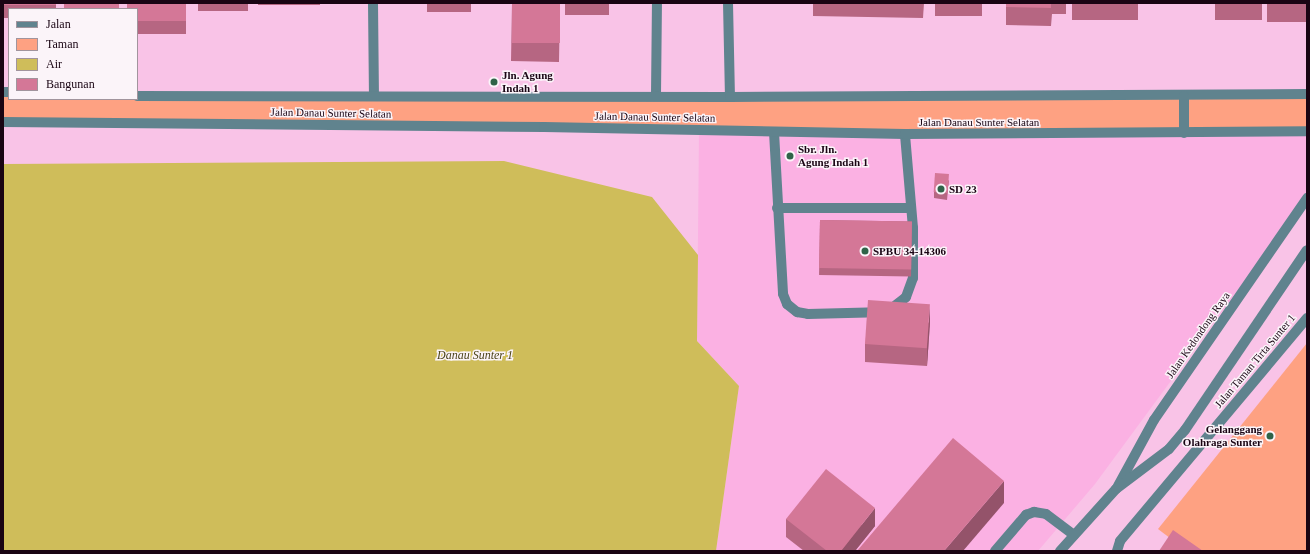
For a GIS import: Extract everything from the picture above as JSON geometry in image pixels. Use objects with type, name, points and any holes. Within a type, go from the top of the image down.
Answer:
[{"type":"street","points":[[373,3],[374,95]]},
{"type":"street","points":[[656,95],[657,3]]},
{"type":"street","points":[[728,3],[730,97]]},
{"type":"street","name":"Jalan Danau Sunter Selatan","points":[[138,96],[656,95],[730,97],[999,94],[1184,96],[1307,94]]},
{"type":"street","points":[[1184,96],[1184,133]]},
{"type":"street","name":"Jalan Danau Sunter Selatan","points":[[3,122],[905,134],[1307,131]]},
{"type":"street","points":[[774,132],[777,208],[783,294],[787,304],[797,312],[808,314],[887,312],[906,297],[913,278],[911,208],[905,134]]},
{"type":"street","name":"Jalan Kedondong Raya","points":[[1116,489],[1154,420],[1307,198]]},
{"type":"street","points":[[777,208],[911,208]]},
{"type":"street","name":"Jalan Kedondong Raya","points":[[1060,551],[1116,489],[1169,449],[1185,430],[1307,250]]},
{"type":"street","name":"Jalan Taman Tirta Sunter 1","points":[[1117,551],[1120,540],[1307,318]]},
{"type":"street","points":[[995,551],[1026,515],[1034,512],[1046,514],[1074,535]]},
{"type":"shaded area","points":[[699,131],[1307,131],[1307,196],[1095,484],[1038,551],[716,551],[739,386],[697,341]]},
{"type":"green space","points":[[3,92],[8,93],[8,100],[1307,94],[1307,131],[1184,133],[3,123]]},
{"type":"green space","name":"Gelanggang Olahraga Sunter","points":[[1307,343],[1307,551],[1187,551],[1158,529]]},
{"type":"water","name":"Danau Sunter 1","points":[[504,161],[652,197],[698,255],[697,341],[739,386],[716,551],[3,551],[3,164]]},
{"type":"building","points":[[3,3],[56,3],[56,5],[3,5]]},
{"type":"building","points":[[64,3],[119,3],[119,8],[64,8]]},
{"type":"building","points":[[127,3],[186,3],[186,21],[138,21],[138,8],[127,8]]},
{"type":"building","points":[[512,3],[560,3],[560,43],[512,43]]},
{"type":"building","points":[[1006,3],[1051,3],[1051,8],[1006,7]]},
{"type":"building","points":[[1108,3],[1137,3],[1137,4]]},
{"type":"building","name":"SD 23","points":[[935,173],[949,174],[948,193],[934,192]]},
{"type":"building","name":"SPBU 34-14306","points":[[820,220],[912,222],[911,270],[819,268]]},
{"type":"building","points":[[868,300],[930,304],[927,348],[865,344]]},
{"type":"building","points":[[953,438],[1004,481],[944,551],[857,551]]},
{"type":"building","points":[[826,469],[875,508],[841,551],[827,551],[786,519]]},
{"type":"building","points":[[1173,530],[1203,551],[1159,551]]},
{"type":"place","name":"Jln. Agung Indah 1","points":[[494,82]]},
{"type":"place","name":"Sbr. Jln. Agung Indah 1","points":[[790,156]]},
{"type":"place","name":"SD 23","points":[[941,189]]},
{"type":"place","name":"SPBU 34-14306","points":[[865,251]]},
{"type":"place","name":"Gelanggang Olahraga Sunter","points":[[1270,436]]}]
